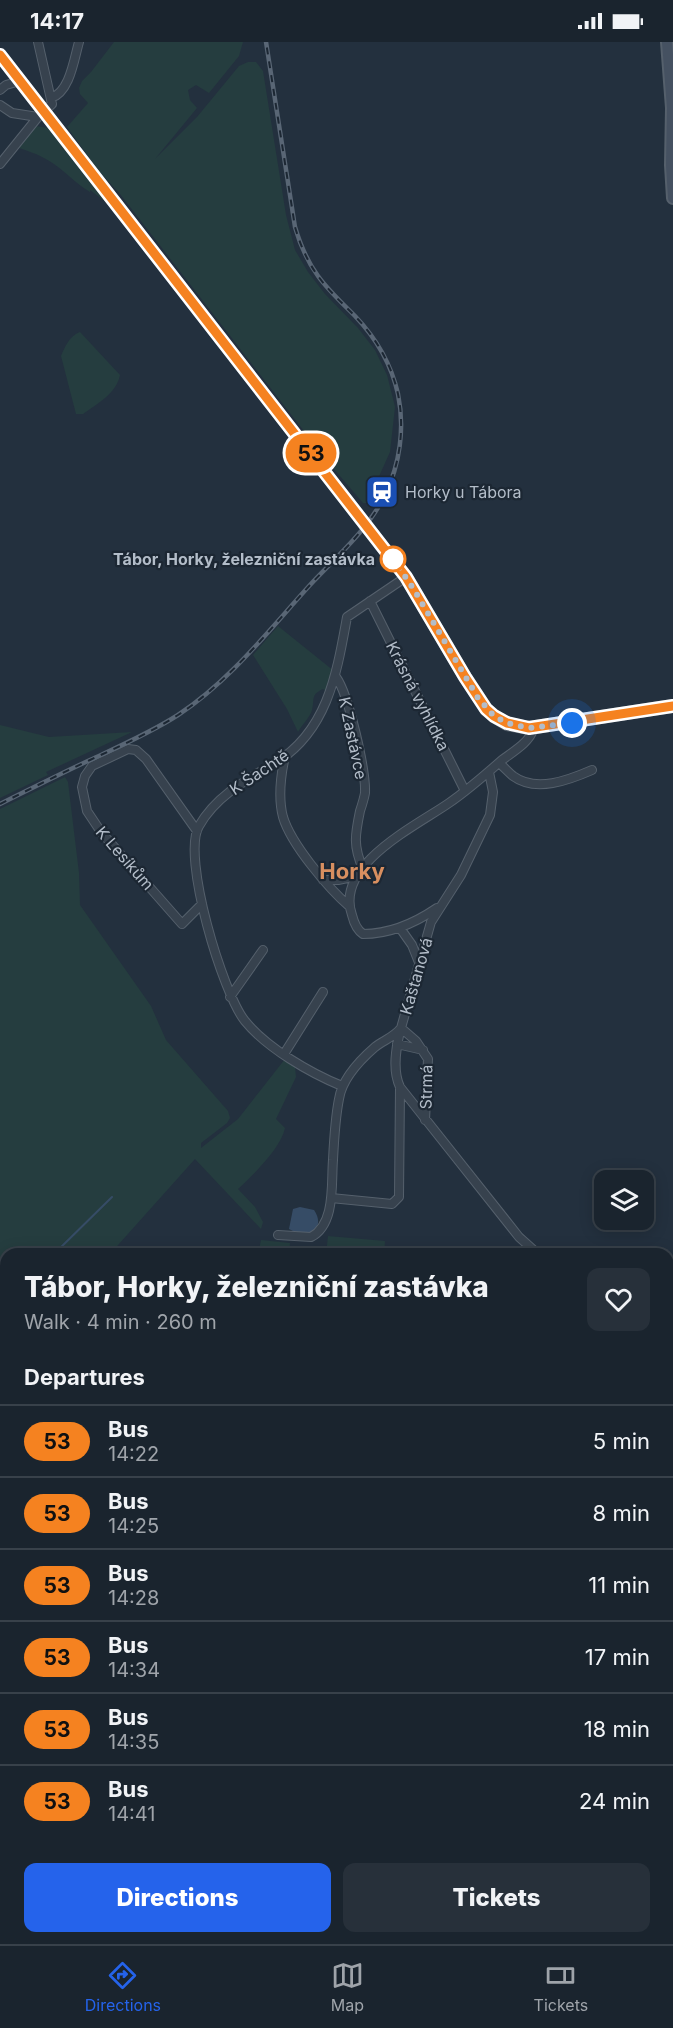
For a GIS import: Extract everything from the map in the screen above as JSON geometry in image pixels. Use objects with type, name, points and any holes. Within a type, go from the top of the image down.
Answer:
[{"type":"street","points":[[0,164],[51,106],[39,42]]},
{"type":"street","points":[[51,98],[61,93],[65,87],[79,42]]},
{"type":"street","points":[[667,42],[672,108],[673,198]]},
{"type":"street","points":[[0,55],[20,81],[41,115],[406,577],[486,709],[507,723],[534,728],[673,706]]},
{"type":"street","points":[[0,90],[6,85],[20,81]]},
{"type":"street","points":[[0,105],[12,113],[41,115]]},
{"type":"street","name":"K Šachtě","points":[[197,831],[211,809],[223,796],[285,756],[300,743],[325,705],[336,677],[347,617],[406,577]]},
{"type":"street","name":"Krásná vyhlídka","points":[[370,601],[465,791]]},
{"type":"street","name":"K Zastávce","points":[[336,677],[343,689],[362,767],[364,795],[355,841],[357,856],[363,869]]},
{"type":"street","points":[[441,904],[416,922],[400,928],[369,934],[361,933],[356,926],[350,907],[349,894],[357,876],[400,833],[443,808],[465,791],[526,741],[534,728]]},
{"type":"street","name":"K Lesíkům","points":[[197,831],[146,759],[136,750],[125,749],[99,762],[89,769],[85,776],[82,787],[87,811],[96,825],[182,924],[202,904]]},
{"type":"street","points":[[285,756],[281,798],[284,818],[308,860],[323,880],[350,907]]},
{"type":"street","points":[[499,763],[514,777],[525,782],[542,784],[569,781],[592,770]]},
{"type":"street","name":"Kaštanová","points":[[278,1235],[303,1238],[314,1236],[325,1220],[331,1198],[337,1109],[342,1086],[374,1049],[401,1028],[431,922],[461,875],[490,815],[493,792],[489,772]]},
{"type":"street","points":[[197,831],[196,869],[202,904],[230,997],[246,1023],[258,1035],[284,1054],[342,1086]]},
{"type":"street","points":[[323,880],[357,876]]},
{"type":"street","points":[[400,928],[420,965]]},
{"type":"street","points":[[230,997],[263,950]]},
{"type":"street","points":[[284,1054],[323,992]]},
{"type":"street","points":[[331,1198],[392,1203],[399,1197],[400,1087],[396,1069],[397,1044],[401,1028]]},
{"type":"street","name":"Strmá","points":[[401,1028],[423,1050],[429,1064],[425,1120]]},
{"type":"street","points":[[397,1044],[423,1050]]},
{"type":"street","points":[[400,1087],[519,1237],[531,1248]]},
{"type":"green space","points":[[114,42],[243,42],[239,56],[209,93],[196,85],[188,90],[190,100],[197,108],[155,159],[197,117],[239,66],[248,62],[256,62],[263,71],[286,215],[295,250],[325,294],[358,328],[375,350],[387,375],[395,407],[390,452],[367,503],[363,503],[328,462],[120,194],[98,170],[67,127],[88,103],[80,94],[79,88],[82,81]]},
{"type":"green space","points":[[36,126],[48,128],[107,203],[49,160],[19,148]]},
{"type":"green space","points":[[80,332],[120,375],[115,388],[106,398],[83,414],[76,414],[61,356],[70,339]]},
{"type":"green space","points":[[278,626],[334,671],[327,692],[323,689],[315,695],[311,713],[298,732],[287,709],[253,655]]},
{"type":"green space","points":[[0,725],[49,737],[132,732],[46,772],[48,775],[0,798]]},
{"type":"green space","points":[[65,777],[68,782],[79,873],[80,905],[151,1006],[166,1040],[228,1111],[230,1118],[227,1123],[201,1143],[201,1148],[238,1119],[285,1059],[295,1067],[296,1077],[276,1119],[285,1128],[282,1136],[266,1160],[238,1189],[255,1207],[263,1222],[261,1229],[195,1159],[115,1248],[0,1248],[0,809]]},
{"type":"green space","points":[[328,1236],[385,1241],[384,1248],[327,1248]]},
{"type":"green space","points":[[261,1240],[290,1243],[290,1248],[259,1248]]},
{"type":"water","points":[[300,1207],[314,1210],[318,1221],[314,1232],[303,1236],[289,1229],[293,1209]]},
{"type":"waterway","points":[[60,1248],[112,1197]]},
{"type":"railway","points":[[0,804],[146,733],[178,715],[215,687],[351,543],[378,508],[390,483],[398,458],[401,433],[400,407],[395,383],[387,361],[376,342],[363,324],[318,276],[299,240],[295,227],[266,42]]},
{"type":"bus line","name":"53","points":[[0,55],[406,577],[486,709],[494,716],[515,726],[538,728],[673,706]]},
{"type":"place","name":"Horky u Tábora","points":[[382,492]]},
{"type":"place","name":"Tábor, Horky, železniční zastávka","points":[[393,559]]},
{"type":"district","name":"Horky","points":[[352,871]]},
{"type":"route","points":[[393,559],[486,709],[494,716],[515,726],[538,728],[572,723]]}]
